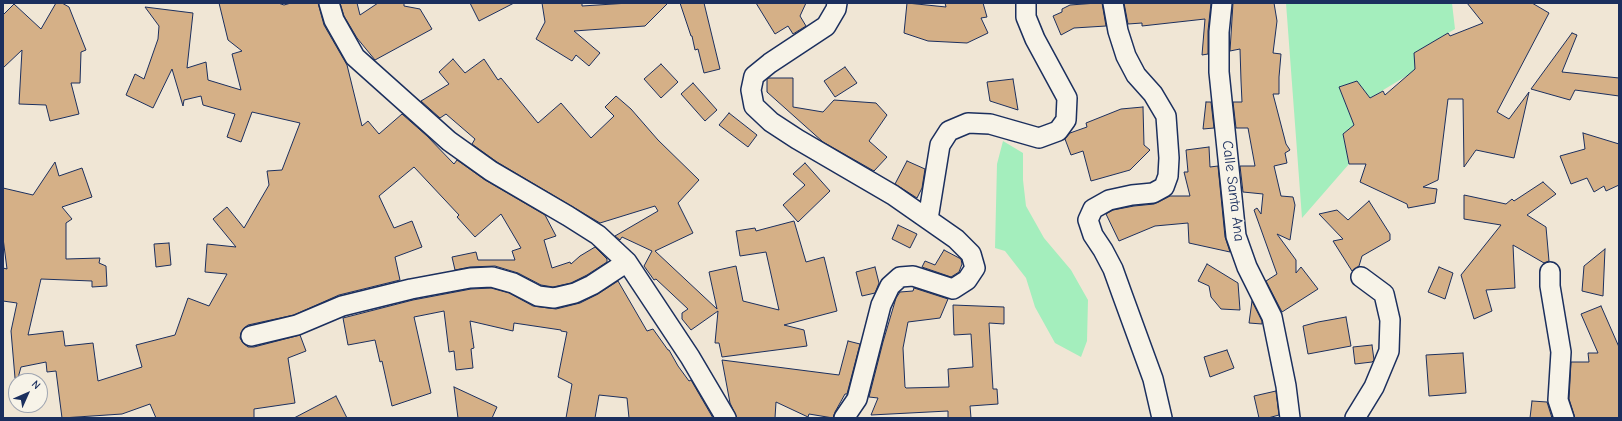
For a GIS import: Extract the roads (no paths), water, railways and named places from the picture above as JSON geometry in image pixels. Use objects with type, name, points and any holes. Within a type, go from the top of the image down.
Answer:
[{"type":"street","points":[[329,3],[334,20],[354,57],[449,142],[491,171],[598,235],[627,262],[690,357],[726,418]]},
{"type":"street","points":[[837,3],[836,9],[826,26],[770,62],[754,76],[751,90],[754,106],[771,122],[797,139],[893,195],[956,239],[971,254],[975,268],[967,280],[953,289],[913,276],[900,277],[890,286],[882,305],[857,399],[844,418]]},
{"type":"street","points":[[928,219],[940,145],[949,131],[968,123],[990,124],[1039,138],[1058,131],[1066,120],[1067,98],[1035,39],[1026,17],[1026,3]]},
{"type":"street","points":[[1113,3],[1118,31],[1126,56],[1136,75],[1153,94],[1166,116],[1169,158],[1168,176],[1164,188],[1153,193],[1132,195],[1110,200],[1093,209],[1088,220],[1093,235],[1113,269],[1153,379],[1162,418]]},
{"type":"street","name":"Calle Santa Ana","points":[[1222,3],[1219,32],[1219,72],[1236,236],[1247,268],[1272,317],[1282,366],[1290,418]]},
{"type":"street","points":[[251,336],[296,325],[342,306],[411,289],[470,278],[492,277],[513,283],[538,296],[554,298],[574,293],[592,285],[627,262]]},
{"type":"street","points":[[1550,272],[1550,286],[1561,352],[1558,400],[1564,418]]},
{"type":"street","points":[[1355,418],[1374,387],[1389,351],[1390,320],[1384,294],[1361,277]]}]
